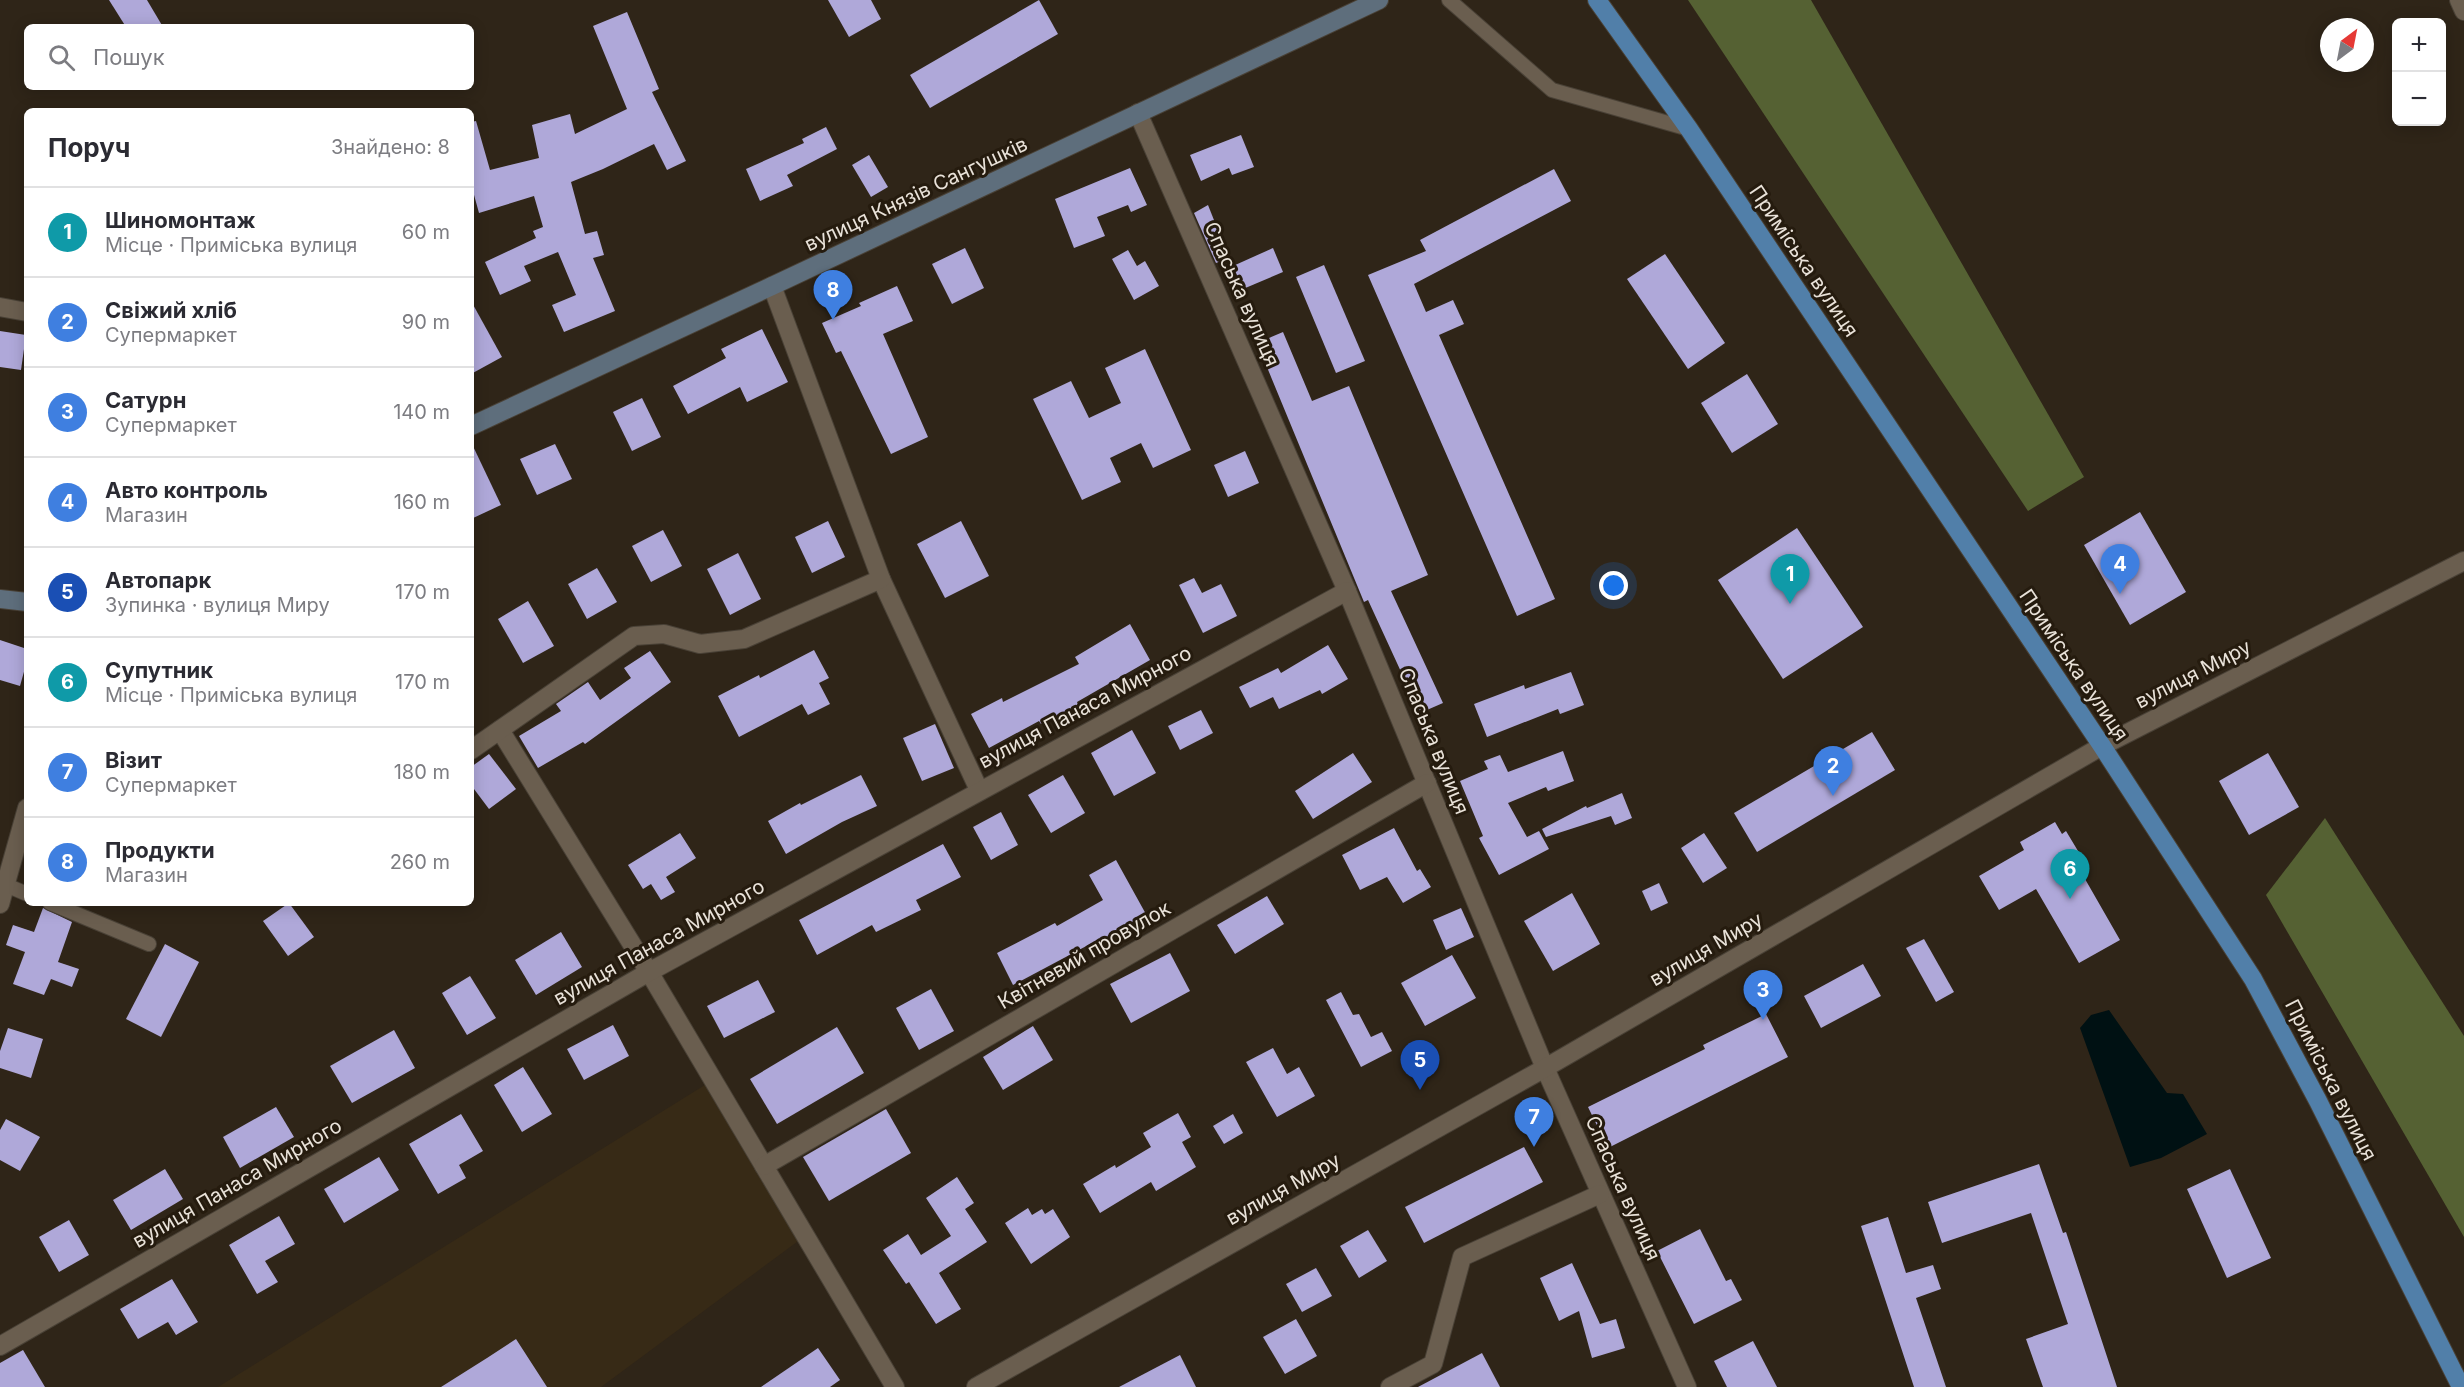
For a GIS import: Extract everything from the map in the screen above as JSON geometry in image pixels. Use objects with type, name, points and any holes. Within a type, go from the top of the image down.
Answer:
[{"type":"main road","name":"вулиця Князів Сангушків","points":[[474,425],[1378,0]]},
{"type":"main road","name":"Приміська вулиця","points":[[1597,0],[1689,129],[2102,746],[2253,979],[2318,1101],[2461,1387]]},
{"type":"main road","points":[[0,599],[24,602]]},
{"type":"street","points":[[2459,0],[2464,11]]},
{"type":"street","name":"Спаська вулиця","points":[[1138,113],[1347,591],[1545,1068],[1687,1387]]},
{"type":"street","points":[[772,286],[880,579],[979,790]]},
{"type":"street","points":[[0,307],[24,311]]},
{"type":"street","name":"вулиця Миру","points":[[976,1387],[1545,1068],[2102,746],[2464,561]]},
{"type":"street","points":[[474,748],[634,636],[664,634],[700,644],[744,639],[880,579]]},
{"type":"street","name":"вулиця Панаса Мирного","points":[[0,1346],[649,972],[1347,591]]},
{"type":"street","points":[[500,730],[649,972],[895,1387]]},
{"type":"street","name":"Квітневий провулок","points":[[764,1166],[1427,783]]},
{"type":"street","points":[[0,904],[24,819]]},
{"type":"street","points":[[1390,1387],[1433,1364],[1462,1257],[1600,1194]]},
{"type":"lane","points":[[1449,0],[1552,90],[1689,129]]},
{"type":"lane","points":[[6,885],[24,893]]},
{"type":"lane","points":[[57,906],[149,944]]},
{"type":"shaded area","points":[[2109,1010],[2167,1093],[2183,1094],[2207,1134],[2161,1158],[2130,1167],[2080,1028],[2091,1015]]},
{"type":"shaded area","points":[[713,1080],[805,1236],[601,1387],[218,1387]]},
{"type":"green space","points":[[1688,0],[1811,0],[2084,477],[2028,511]]},
{"type":"green space","points":[[2325,818],[2464,1036],[2464,1237],[2266,895]]},
{"type":"building","points":[[109,0],[147,0],[161,24],[124,24]]},
{"type":"building","points":[[828,0],[871,0],[881,19],[849,37]]},
{"type":"building","points":[[1039,0],[1058,34],[930,108],[910,75]]},
{"type":"building","points":[[627,12],[659,89],[652,92],[686,161],[667,170],[654,144],[571,182],[585,234],[597,231],[604,255],[593,258],[615,311],[564,332],[552,305],[576,295],[558,252],[524,266],[531,281],[500,295],[485,262],[536,238],[533,231],[543,227],[534,196],[479,213],[474,195],[474,121],[476,121],[490,170],[539,158],[532,125],[570,114],[575,134],[627,109],[593,26]]},
{"type":"building","points":[[826,127],[837,149],[787,175],[793,186],[760,201],[746,169],[804,143],[802,139]]},
{"type":"building","points":[[1241,135],[1254,167],[1232,175],[1229,168],[1201,181],[1190,155]]},
{"type":"building","points":[[869,155],[888,187],[871,197],[852,165]]},
{"type":"building","points":[[1130,168],[1147,205],[1131,212],[1128,205],[1097,217],[1105,236],[1074,248],[1055,199]]},
{"type":"building","points":[[1554,169],[1571,201],[1414,284],[1426,312],[1453,300],[1464,324],[1439,335],[1555,599],[1517,616],[1368,275],[1426,251],[1420,240]]},
{"type":"building","points":[[1208,205],[1229,258],[1216,263],[1194,213]]},
{"type":"building","points":[[965,248],[984,288],[952,304],[932,264]]},
{"type":"building","points":[[1273,248],[1283,272],[1243,289],[1233,266]]},
{"type":"building","points":[[1128,250],[1137,266],[1145,261],[1159,286],[1134,300],[1112,259]]},
{"type":"building","points":[[1665,254],[1725,343],[1688,369],[1627,279]]},
{"type":"building","points":[[1324,265],[1365,361],[1336,373],[1296,277]]},
{"type":"building","points":[[897,286],[913,321],[883,334],[928,437],[891,454],[841,351],[836,353],[822,323],[861,306],[859,303]]},
{"type":"building","points":[[474,306],[502,357],[474,372]]},
{"type":"building","points":[[762,329],[788,382],[747,402],[740,387],[688,414],[673,386],[726,358],[721,349]]},
{"type":"building","points":[[0,331],[24,335],[21,370],[0,367]]},
{"type":"building","points":[[1283,332],[1312,401],[1349,386],[1428,575],[1391,591],[1443,703],[1420,713],[1368,600],[1364,602],[1257,343]]},
{"type":"building","points":[[1145,349],[1191,450],[1153,468],[1141,443],[1110,458],[1121,482],[1082,500],[1033,399],[1071,381],[1089,418],[1121,403],[1105,368]]},
{"type":"building","points":[[1747,374],[1778,424],[1732,453],[1701,403]]},
{"type":"building","points":[[642,398],[661,437],[632,451],[613,412]]},
{"type":"building","points":[[555,444],[572,479],[537,495],[520,459]]},
{"type":"building","points":[[474,448],[501,505],[474,518]]},
{"type":"building","points":[[1245,451],[1259,483],[1228,497],[1214,465]]},
{"type":"building","points":[[2140,512],[2186,592],[2130,625],[2084,545]]},
{"type":"building","points":[[828,521],[845,557],[812,573],[795,537]]},
{"type":"building","points":[[961,521],[989,576],[945,598],[917,544]]},
{"type":"building","points":[[1797,528],[1863,627],[1783,679],[1718,580]]},
{"type":"building","points":[[663,530],[682,566],[651,582],[632,546]]},
{"type":"building","points":[[738,553],[761,599],[730,615],[707,569]]},
{"type":"building","points":[[597,568],[617,602],[587,619],[568,584]]},
{"type":"building","points":[[1194,578],[1202,593],[1221,584],[1237,616],[1203,633],[1179,585]]},
{"type":"building","points":[[528,601],[554,646],[523,663],[498,619]]},
{"type":"building","points":[[1130,624],[1150,660],[1077,702],[1078,705],[1041,724],[1039,721],[989,748],[971,714],[1002,698],[1003,702],[1079,664],[1075,657]]},
{"type":"building","points":[[0,640],[24,648],[24,672],[20,686],[0,680]]},
{"type":"building","points":[[1328,645],[1348,679],[1322,694],[1320,690],[1279,709],[1273,697],[1250,708],[1239,687],[1278,668],[1281,673]]},
{"type":"building","points":[[814,650],[829,678],[819,683],[830,704],[808,715],[802,704],[739,737],[718,696],[759,675],[760,678]]},
{"type":"building","points":[[650,651],[671,682],[585,744],[583,742],[538,768],[519,736],[561,711],[556,704],[588,682],[600,700],[631,678],[624,668]]},
{"type":"building","points":[[1571,672],[1584,705],[1560,714],[1558,709],[1487,737],[1474,704],[1524,685],[1525,689]]},
{"type":"building","points":[[1201,710],[1213,733],[1180,750],[1168,726]]},
{"type":"building","points":[[935,724],[954,768],[922,781],[903,738]]},
{"type":"building","points":[[1132,730],[1156,773],[1114,796],[1091,753]]},
{"type":"building","points":[[1872,732],[1895,770],[1757,852],[1734,813]]},
{"type":"building","points":[[1563,751],[1574,781],[1548,791],[1546,787],[1508,803],[1527,837],[1539,831],[1549,849],[1499,875],[1479,838],[1483,836],[1460,781],[1488,769],[1484,761],[1500,755],[1508,772]]},
{"type":"building","points":[[1353,753],[1372,782],[1313,819],[1295,791]]},
{"type":"building","points":[[2268,753],[2299,807],[2249,835],[2219,781]]},
{"type":"building","points":[[489,754],[516,789],[489,809],[474,789],[474,765]]},
{"type":"building","points":[[861,775],[877,806],[842,822],[786,854],[768,821],[800,803],[801,805]]},
{"type":"building","points":[[1063,775],[1085,813],[1051,833],[1028,795]]},
{"type":"building","points":[[1622,793],[1632,818],[1615,825],[1611,816],[1546,837],[1542,829],[1586,806],[1587,808]]},
{"type":"building","points":[[1001,812],[1018,845],[991,860],[973,827]]},
{"type":"building","points":[[2055,822],[2062,834],[2066,831],[2084,861],[2077,865],[2120,940],[2079,963],[2036,889],[1999,910],[1979,876],[2024,850],[2020,842]]},
{"type":"building","points":[[1394,828],[1417,871],[1420,869],[1431,887],[1403,903],[1387,877],[1360,890],[1342,855]]},
{"type":"building","points":[[680,833],[696,858],[666,877],[675,892],[661,900],[651,884],[643,889],[628,865]]},
{"type":"building","points":[[1704,833],[1727,868],[1703,883],[1681,848]]},
{"type":"building","points":[[943,844],[961,877],[916,900],[921,910],[876,932],[872,925],[817,955],[799,920]]},
{"type":"building","points":[[1116,860],[1147,916],[1094,946],[1092,943],[1013,985],[997,953],[1055,923],[1057,926],[1103,900],[1089,875]]},
{"type":"building","points":[[1659,883],[1668,903],[1651,911],[1642,891]]},
{"type":"building","points":[[1572,893],[1600,944],[1553,971],[1524,921]]},
{"type":"building","points":[[1267,896],[1284,924],[1235,954],[1217,925]]},
{"type":"building","points":[[285,906],[291,906],[314,937],[288,956],[263,921]]},
{"type":"building","points":[[43,908],[72,922],[58,962],[79,969],[72,987],[51,979],[44,995],[13,984],[25,952],[6,945],[13,925],[34,932]]},
{"type":"building","points":[[1461,908],[1474,937],[1446,950],[1433,920]]},
{"type":"building","points":[[561,932],[582,967],[536,995],[515,960]]},
{"type":"building","points":[[1924,939],[1954,992],[1936,1002],[1906,948]]},
{"type":"building","points":[[165,944],[199,962],[161,1037],[126,1019]]},
{"type":"building","points":[[1170,953],[1190,991],[1131,1023],[1110,984]]},
{"type":"building","points":[[1452,955],[1476,998],[1425,1026],[1401,983]]},
{"type":"building","points":[[1863,964],[1881,996],[1821,1028],[1804,996]]},
{"type":"building","points":[[470,976],[496,1018],[467,1035],[442,993]]},
{"type":"building","points":[[758,980],[775,1012],[724,1038],[707,1006]]},
{"type":"building","points":[[931,989],[954,1031],[919,1050],[896,1008]]},
{"type":"building","points":[[1341,992],[1353,1015],[1359,1014],[1371,1037],[1382,1032],[1392,1051],[1361,1067],[1326,1000]]},
{"type":"building","points":[[1766,1014],[1788,1057],[1608,1148],[1588,1107],[1705,1049],[1703,1045]]},
{"type":"building","points":[[613,1025],[629,1056],[584,1080],[567,1049]]},
{"type":"building","points":[[1033,1026],[1053,1060],[1003,1090],[983,1057]]},
{"type":"building","points":[[837,1027],[864,1073],[777,1124],[750,1079]]},
{"type":"building","points":[[8,1028],[43,1039],[31,1078],[0,1068],[0,1051]]},
{"type":"building","points":[[394,1030],[415,1068],[352,1103],[330,1066]]},
{"type":"building","points":[[1273,1048],[1287,1074],[1299,1067],[1315,1096],[1277,1117],[1246,1062]]},
{"type":"building","points":[[523,1067],[552,1114],[522,1132],[494,1085]]},
{"type":"building","points":[[276,1107],[294,1137],[240,1168],[223,1137]]},
{"type":"building","points":[[886,1109],[911,1153],[829,1201],[803,1157]]},
{"type":"building","points":[[1178,1113],[1191,1137],[1182,1142],[1196,1167],[1156,1191],[1151,1182],[1100,1213],[1083,1184],[1151,1147],[1143,1133]]},
{"type":"building","points":[[461,1114],[483,1151],[459,1165],[466,1178],[438,1194],[409,1144]]},
{"type":"building","points":[[1233,1114],[1243,1133],[1224,1144],[1213,1126]]},
{"type":"building","points":[[6,1119],[40,1137],[20,1171],[0,1160],[0,1130]]},
{"type":"building","points":[[1524,1147],[1543,1182],[1424,1243],[1405,1207]]},
{"type":"building","points":[[379,1157],[399,1190],[344,1223],[324,1189]]},
{"type":"building","points":[[2039,1164],[2063,1233],[2066,1232],[2117,1387],[2043,1387],[2026,1339],[2068,1324],[2031,1213],[1942,1243],[1928,1202]]},
{"type":"building","points":[[165,1169],[183,1199],[131,1230],[113,1200]]},
{"type":"building","points":[[2230,1169],[2271,1258],[2227,1278],[2187,1189]]},
{"type":"building","points":[[957,1177],[974,1203],[965,1209],[987,1242],[939,1273],[961,1309],[936,1324],[909,1282],[906,1284],[883,1250],[908,1234],[921,1255],[951,1236],[926,1198]]},
{"type":"building","points":[[1028,1208],[1032,1215],[1042,1209],[1045,1214],[1053,1209],[1070,1237],[1031,1264],[1005,1223]]},
{"type":"building","points":[[279,1216],[295,1244],[265,1261],[278,1282],[257,1294],[229,1245]]},
{"type":"building","points":[[1888,1217],[1906,1273],[1933,1265],[1941,1289],[1916,1298],[1946,1387],[1914,1387],[1861,1226]]},
{"type":"building","points":[[69,1220],[89,1255],[59,1272],[39,1237]]},
{"type":"building","points":[[1700,1229],[1726,1281],[1731,1279],[1742,1300],[1694,1324],[1657,1251]]},
{"type":"building","points":[[1368,1230],[1387,1261],[1359,1278],[1340,1246]]},
{"type":"building","points":[[1572,1263],[1600,1324],[1616,1319],[1625,1348],[1592,1358],[1579,1311],[1559,1321],[1540,1278]]},
{"type":"building","points":[[1316,1268],[1332,1296],[1302,1312],[1286,1284]]},
{"type":"building","points":[[172,1279],[198,1322],[176,1335],[168,1322],[138,1339],[120,1309]]},
{"type":"building","points":[[1296,1319],[1317,1356],[1285,1374],[1263,1337]]},
{"type":"building","points":[[516,1339],[547,1387],[441,1387],[487,1358]]},
{"type":"building","points":[[1753,1341],[1777,1387],[1727,1387],[1714,1361]]},
{"type":"building","points":[[818,1348],[840,1380],[830,1387],[761,1387]]},
{"type":"building","points":[[23,1350],[45,1387],[0,1387],[0,1363]]},
{"type":"building","points":[[1482,1353],[1500,1387],[1418,1387]]},
{"type":"building","points":[[1180,1355],[1196,1387],[1119,1387]]},
{"type":"place","name":"Продукти","points":[[833,320]]},
{"type":"place","name":"Авто контроль","points":[[2120,594]]},
{"type":"place","name":"Шиномонтаж","points":[[1790,604]]},
{"type":"place","name":"Свіжий хліб","points":[[1833,796]]},
{"type":"place","name":"Супутник","points":[[2070,899]]},
{"type":"place","name":"Сатурн","points":[[1763,1020]]},
{"type":"place","name":"Автопарк","points":[[1420,1090]]},
{"type":"place","name":"Візит","points":[[1534,1147]]}]
